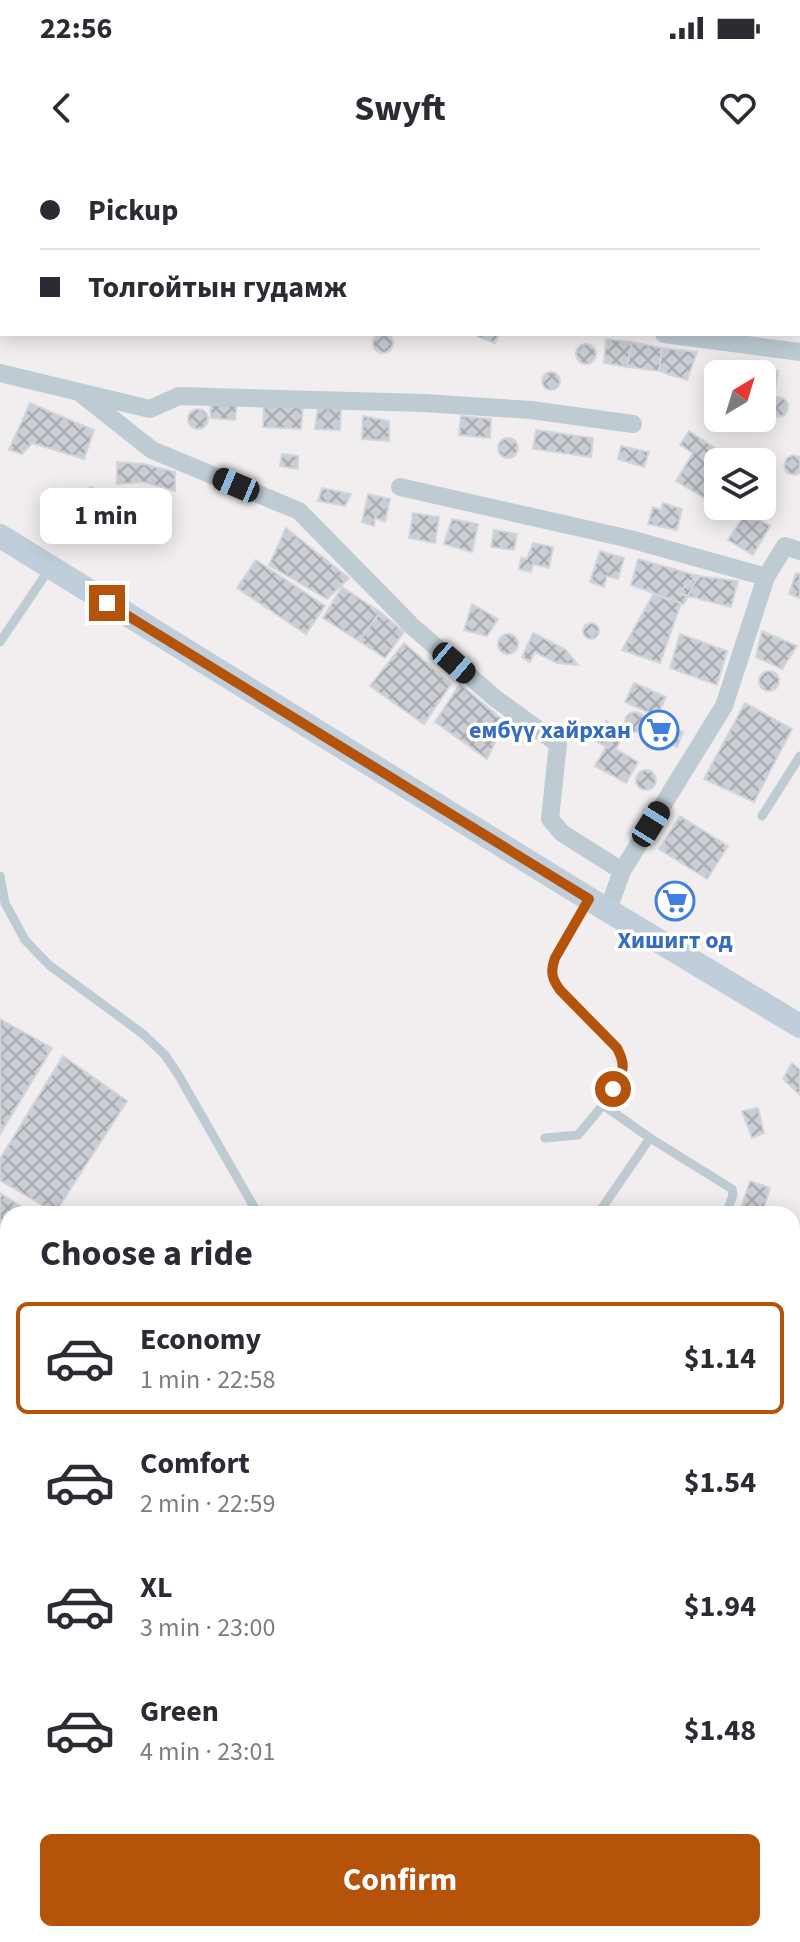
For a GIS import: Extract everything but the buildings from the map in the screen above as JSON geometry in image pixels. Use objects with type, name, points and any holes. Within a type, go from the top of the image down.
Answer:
[{"type":"main road","points":[[0,536],[800,1026]]},
{"type":"street","points":[[679,336],[800,352]]},
{"type":"street","points":[[0,373],[150,409],[179,396],[424,403],[531,410],[633,424]]},
{"type":"street","points":[[80,393],[152,450],[299,511],[413,627],[496,699],[558,744],[550,819],[562,833],[622,871]]},
{"type":"street","points":[[400,487],[630,539],[766,577]]},
{"type":"street","points":[[598,905],[724,706],[766,577],[785,546],[800,551]]},
{"type":"lane","points":[[0,642],[50,568]]},
{"type":"lane","points":[[762,816],[800,756]]},
{"type":"lane","points":[[0,876],[5,903],[25,940],[49,965],[143,1034],[165,1055],[253,1206]]},
{"type":"lane","points":[[545,1138],[578,1135],[603,1105],[623,1072],[623,1059],[617,1048],[552,979],[551,969],[555,958],[598,905]]},
{"type":"lane","points":[[603,1105],[732,1189],[729,1206]]},
{"type":"lane","points":[[603,1206],[650,1138]]},
{"type":"place","name":"ембүү хайрхан","points":[[659,730]]},
{"type":"place","name":"Хишигт од","points":[[675,901]]},
{"type":"route","points":[[107,603],[589,899],[555,958],[551,969],[552,979],[617,1048],[623,1059],[623,1072],[613,1089]]}]
